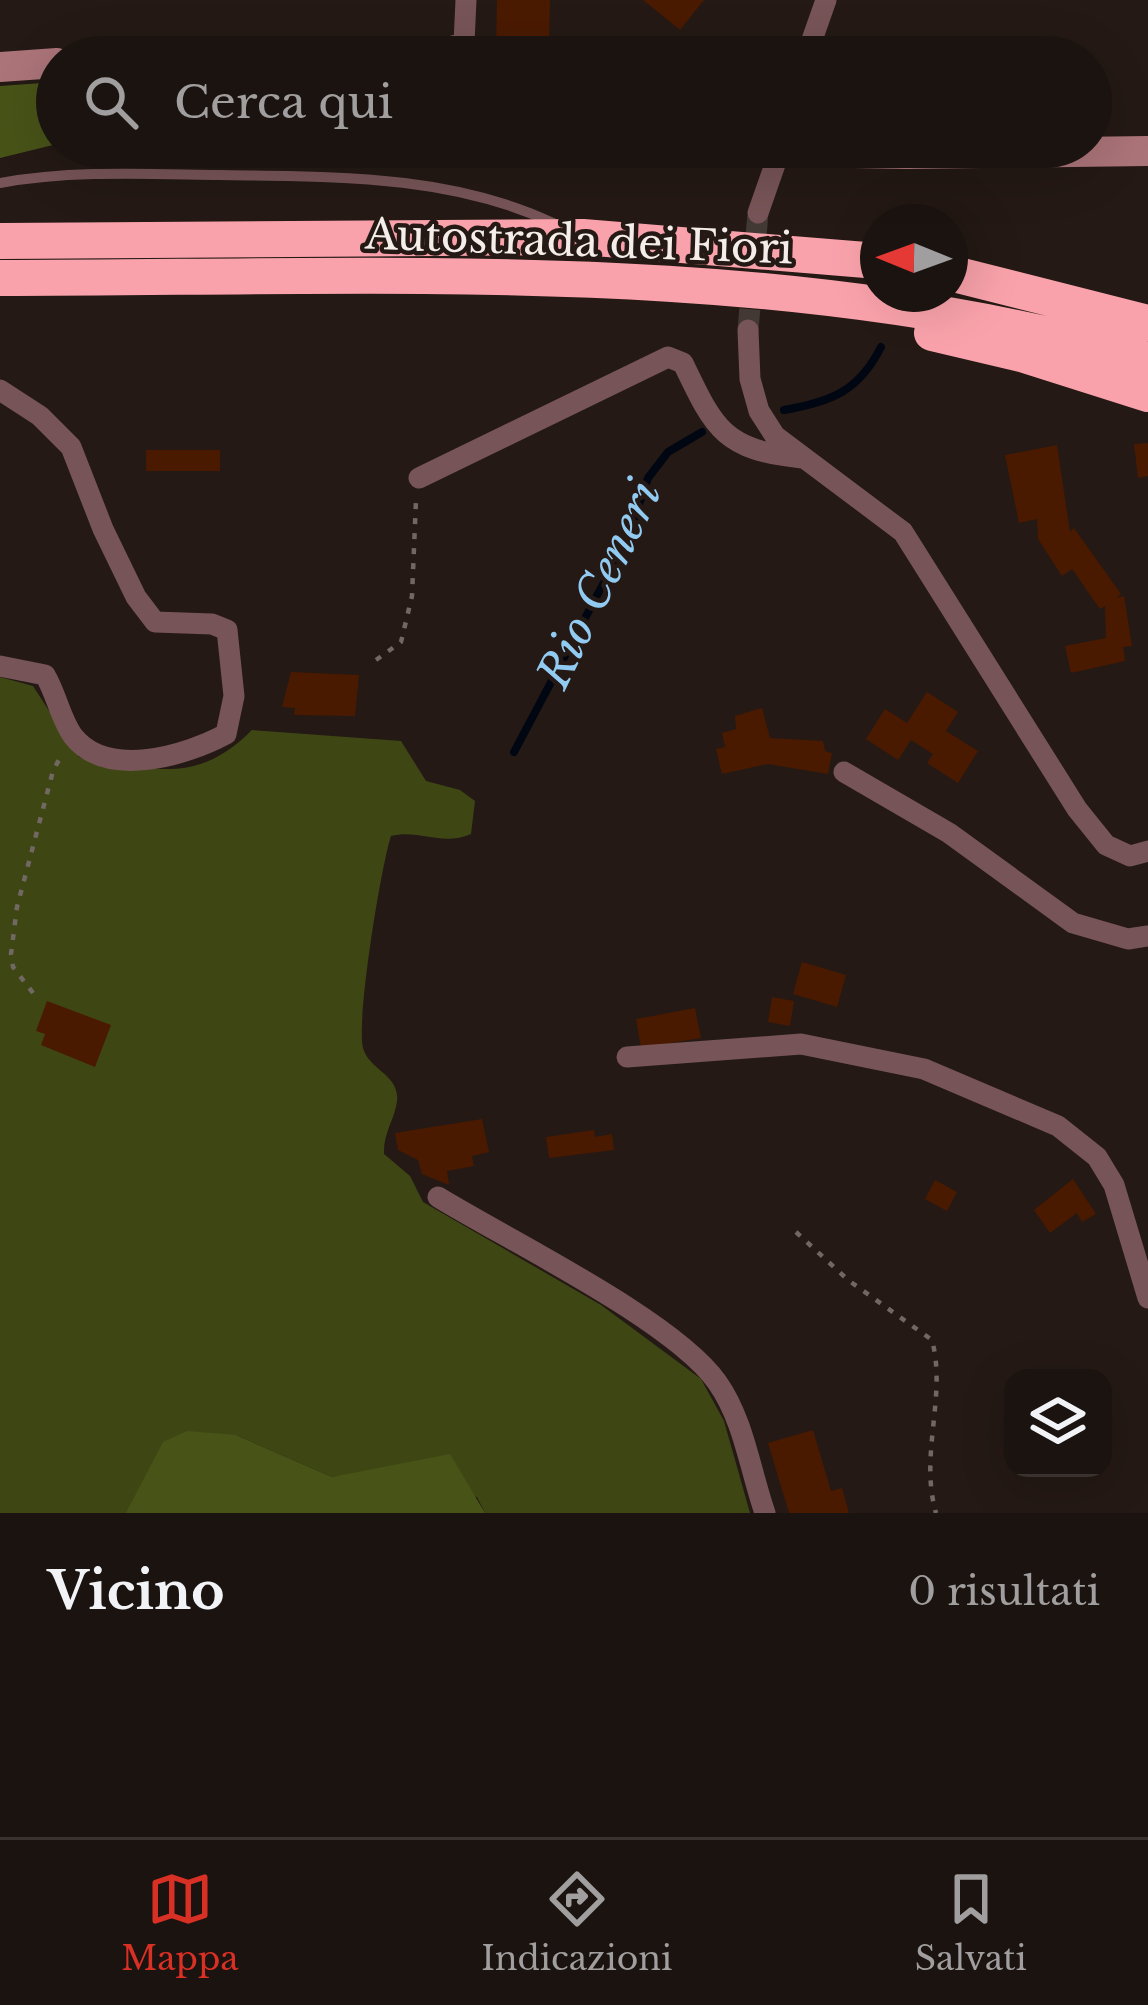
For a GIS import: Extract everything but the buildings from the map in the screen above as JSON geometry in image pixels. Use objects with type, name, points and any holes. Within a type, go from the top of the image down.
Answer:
[{"type":"highway","name":"Autostrada dei Fiori","points":[[0,242],[583,237],[684,241],[860,259]]},
{"type":"highway","points":[[968,263],[1060,273],[1148,296]]},
{"type":"highway","name":"Autostrada dei Fiori","points":[[0,278],[428,278],[835,295],[1040,331],[1148,360]]},
{"type":"highway","points":[[968,278],[1148,323]]},
{"type":"highway","points":[[711,291],[957,338],[1148,394]]},
{"type":"street","points":[[464,36],[466,0]]},
{"type":"street","points":[[813,36],[826,0]]},
{"type":"street","points":[[0,67],[36,64]]},
{"type":"street","points":[[1112,151],[1148,151]]},
{"type":"street","points":[[758,214],[774,168]]},
{"type":"street","points":[[748,330],[750,380],[759,412],[775,436],[903,532],[1077,809],[1106,845],[1130,856],[1148,851]]},
{"type":"street","points":[[419,478],[668,357],[682,363],[718,430],[732,441],[751,452],[802,458]]},
{"type":"street","points":[[0,390],[40,416],[71,447],[136,597],[155,622],[212,624],[227,630],[234,696],[226,734],[194,751],[114,759],[73,736],[45,675],[0,666]]},
{"type":"street","points":[[844,772],[949,833],[1073,923],[1128,939],[1148,936]]},
{"type":"street","points":[[627,1058],[801,1044],[925,1070],[1058,1126],[1096,1157],[1114,1185],[1148,1298]]},
{"type":"street","points":[[438,1197],[658,1329],[709,1373],[738,1422],[765,1513]]},
{"type":"lane","points":[[0,183],[47,175],[135,173],[412,182],[508,202],[583,237]]},
{"type":"path","points":[[376,660],[401,642],[412,596],[419,478]]},
{"type":"path","points":[[33,993],[13,967],[17,908],[52,771],[73,736]]},
{"type":"path","points":[[796,1232],[848,1280],[932,1340],[937,1375],[927,1480],[936,1513]]},
{"type":"green space","points":[[36,83],[36,149],[0,158],[0,86]]},
{"type":"green space","points":[[0,677],[33,686],[79,757],[172,769],[211,760],[252,730],[401,741],[426,781],[460,790],[475,801],[471,834],[450,839],[391,836],[371,943],[362,1032],[366,1056],[397,1092],[384,1154],[410,1176],[423,1202],[601,1305],[701,1379],[724,1421],[750,1513],[485,1513],[477,1497],[358,1474],[332,1477],[236,1435],[126,1513],[0,1513]]},
{"type":"green space","points":[[187,1431],[236,1435],[332,1477],[450,1454],[485,1513],[126,1513],[163,1442]]},
{"type":"waterway","name":"Rio Ceneri","points":[[784,410],[842,392],[863,374],[881,347]]},
{"type":"waterway","name":"Rio Ceneri","points":[[514,752],[627,539],[648,478],[668,452],[702,432]]},
{"type":"tunnel","points":[[748,330],[758,213]]}]
